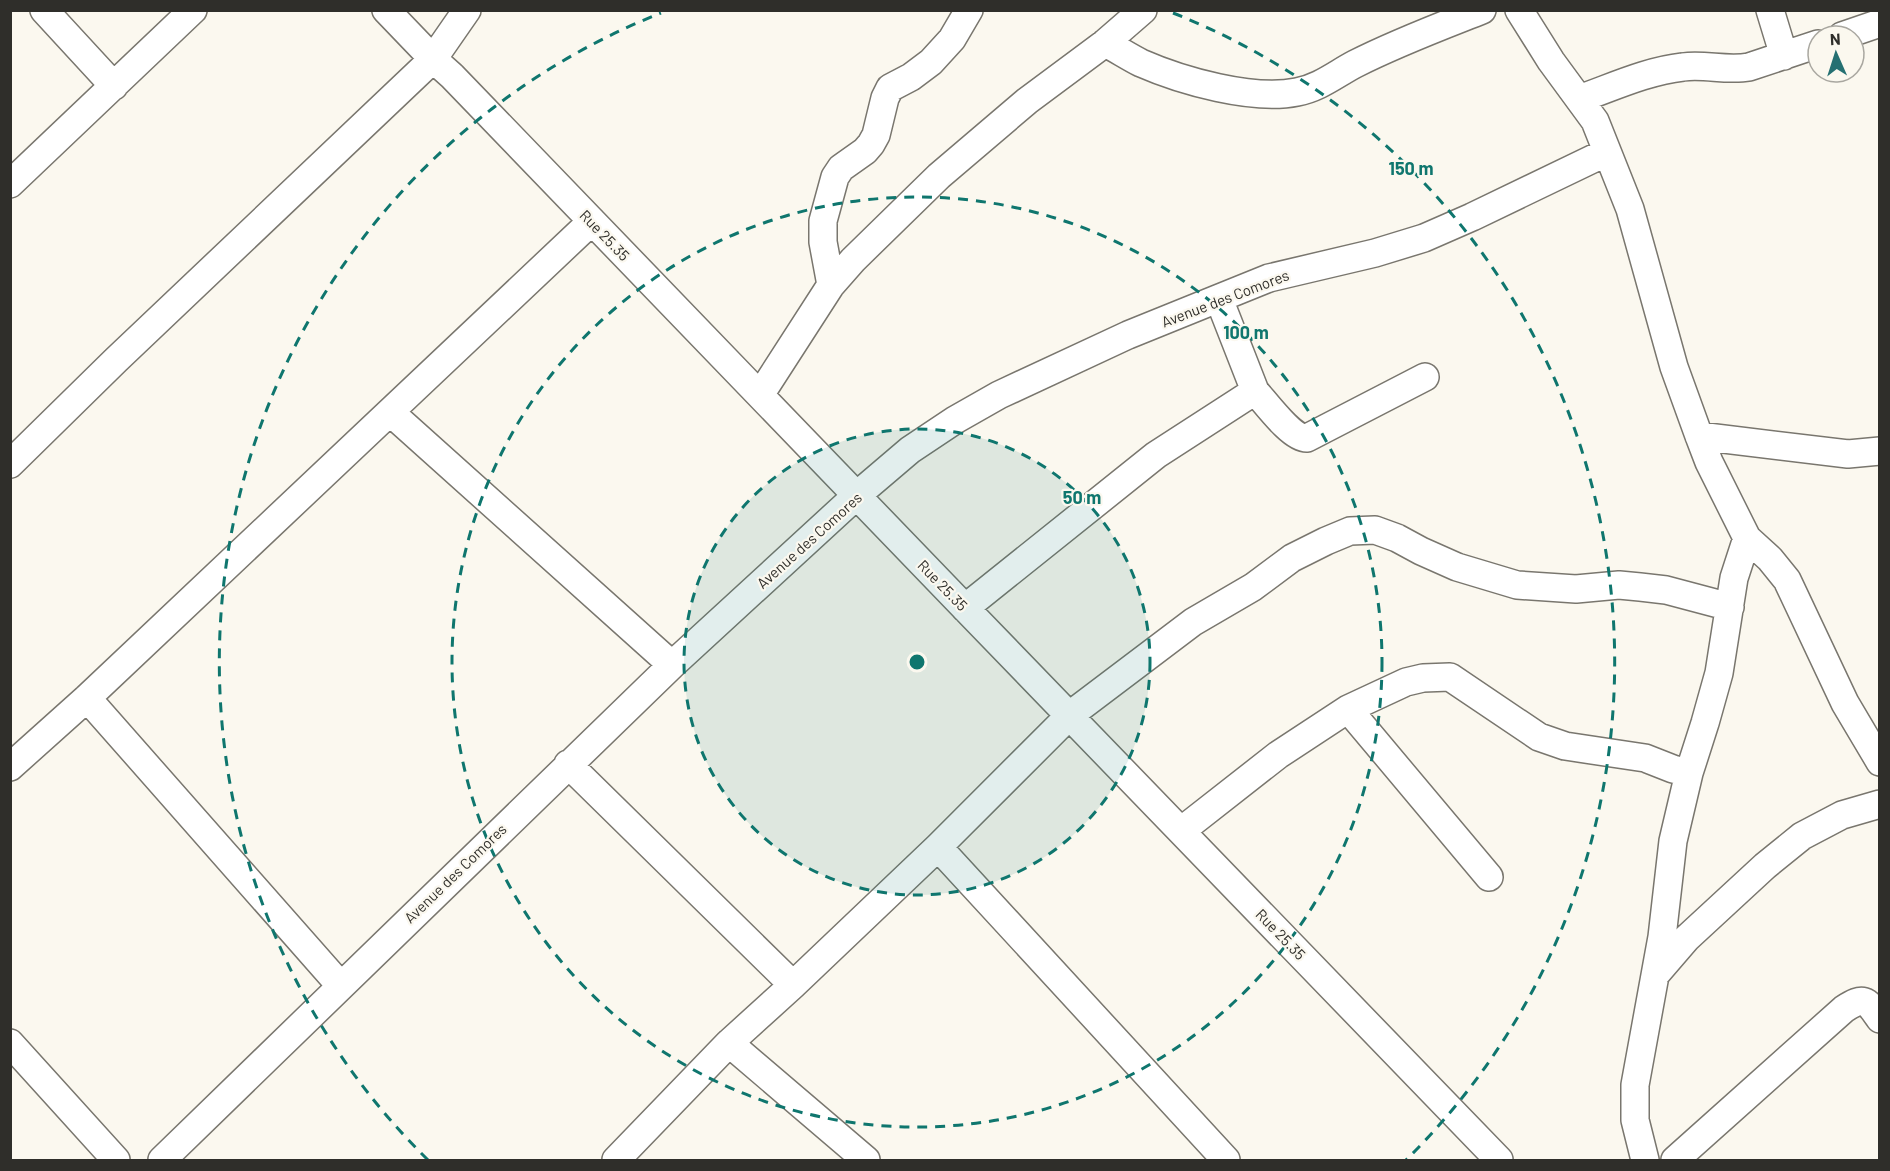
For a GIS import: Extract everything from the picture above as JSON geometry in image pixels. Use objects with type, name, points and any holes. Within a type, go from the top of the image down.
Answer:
[{"type":"street","points":[[44,10],[114,86]]},
{"type":"street","points":[[10,184],[193,10]]},
{"type":"street","name":"Rue 25.35","points":[[386,10],[1499,1161]]},
{"type":"street","points":[[10,464],[116,360],[433,59],[467,10]]},
{"type":"street","points":[[831,285],[823,243],[823,221],[835,177],[842,168],[871,144],[876,135],[885,98],[890,88],[911,77],[931,62],[952,39],[969,10]]},
{"type":"street","points":[[760,395],[831,285],[854,260],[939,176],[1027,101],[1105,43],[1143,10]]},
{"type":"street","points":[[1105,43],[1141,62],[1203,83],[1243,92],[1277,95],[1299,92],[1318,85],[1355,64],[1482,10]]},
{"type":"street","points":[[1519,10],[1551,61],[1595,121],[1630,210],[1674,367],[1709,462],[1747,538],[1770,559],[1787,580],[1845,703],[1880,762]]},
{"type":"street","points":[[1770,10],[1784,56]]},
{"type":"street","points":[[1579,99],[1638,77],[1682,67],[1709,66],[1739,69],[1806,48]]},
{"type":"street","name":"Avenue des Comores","points":[[162,1161],[340,985],[672,665],[856,496],[910,450],[999,394],[1128,335],[1269,278],[1375,253],[1424,238],[1607,152]]},
{"type":"street","points":[[10,767],[87,698],[592,221]]},
{"type":"street","points":[[1219,299],[1255,391],[1283,422],[1302,438],[1307,438],[1425,377]]},
{"type":"street","points":[[965,608],[1156,455],[1255,391]]},
{"type":"street","points":[[390,412],[672,665]]},
{"type":"street","points":[[1699,436],[1848,454],[1880,451]]},
{"type":"street","points":[[616,1161],[729,1043],[938,847],[1070,715],[1192,622],[1253,587],[1293,558],[1350,531],[1375,530],[1397,538],[1456,567],[1517,585],[1576,589],[1619,585],[1640,587],[1666,590],[1730,607]]},
{"type":"street","points":[[1645,1161],[1635,1120],[1635,1085],[1662,937],[1674,841],[1689,773],[1719,673],[1734,578],[1747,538]]},
{"type":"street","points":[[1181,831],[1278,755],[1348,709],[1406,682],[1423,678],[1450,677],[1539,737],[1565,746],[1645,759],[1673,770],[1689,773]]},
{"type":"street","points":[[87,698],[340,985]]},
{"type":"street","points":[[1348,709],[1489,878]]},
{"type":"street","points":[[568,764],[793,985]]},
{"type":"street","points":[[1655,975],[1687,938],[1765,866],[1802,836],[1842,815],[1880,804]]},
{"type":"street","points":[[938,847],[1226,1161]]},
{"type":"street","points":[[1675,1161],[1844,1009],[1859,1001],[1868,1002],[1880,1019]]},
{"type":"street","points":[[10,1043],[116,1161]]},
{"type":"street","points":[[729,1043],[866,1161]]}]
